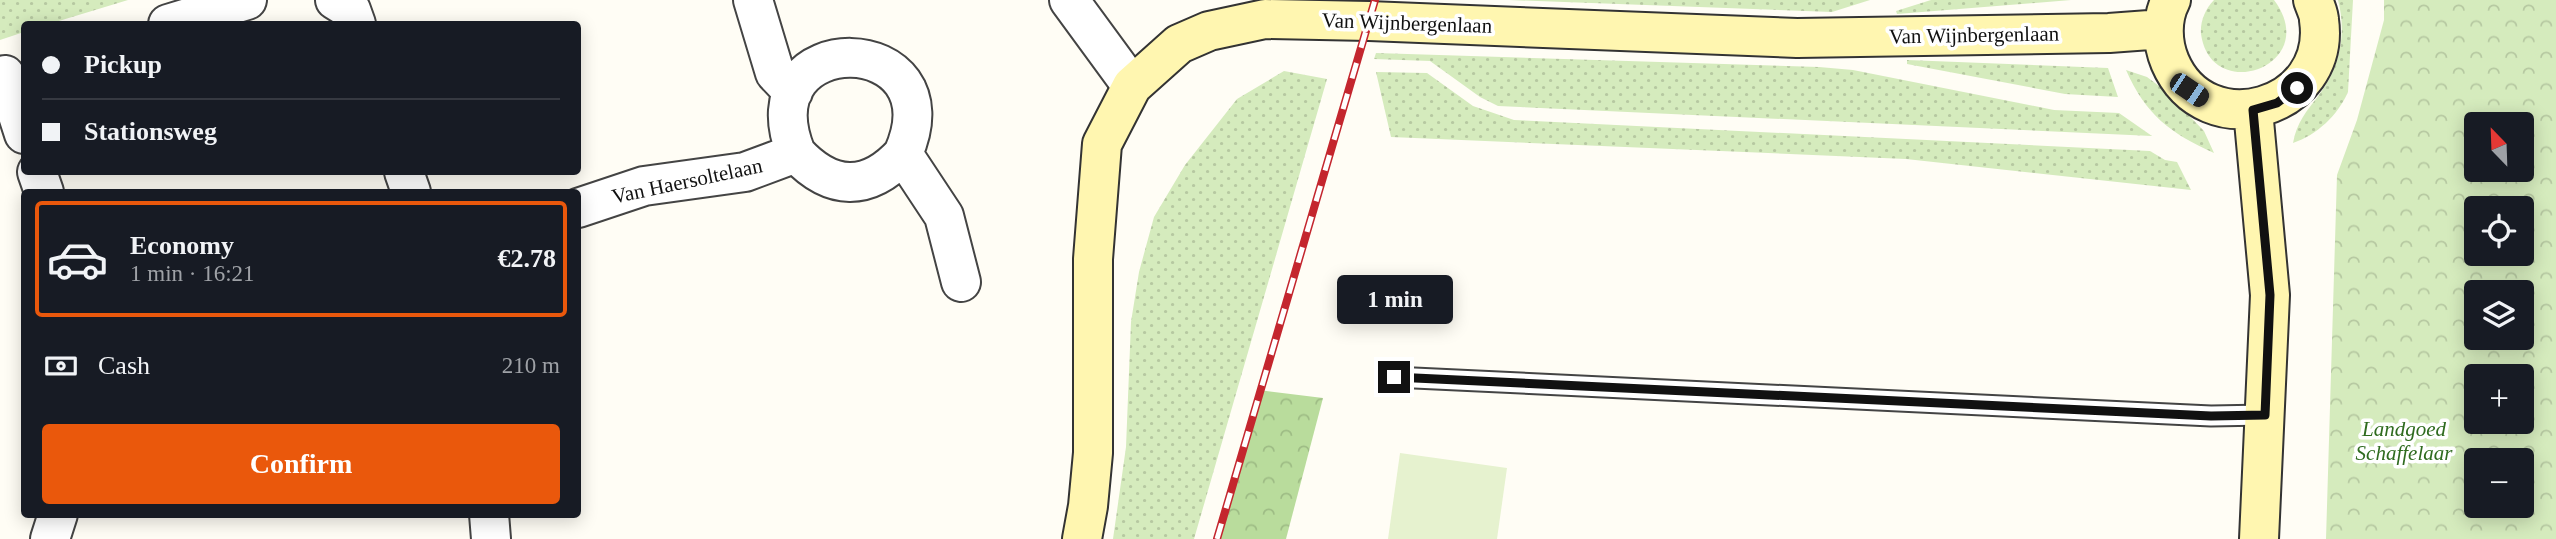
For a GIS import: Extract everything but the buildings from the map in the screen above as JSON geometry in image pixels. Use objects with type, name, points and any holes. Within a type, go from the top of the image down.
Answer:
[{"type":"street","points":[[179,21],[247,0]]},
{"type":"street","points":[[335,0],[351,10],[355,21]]},
{"type":"street","points":[[753,0],[775,73],[793,92]]},
{"type":"street","points":[[1069,0],[1132,86]]},
{"type":"street","points":[[2167,15],[2166,52],[2175,73],[2189,90],[2208,103],[2230,110],[2253,110],[2277,103],[2297,88],[2312,68],[2319,44],[2319,20],[2313,0]]},
{"type":"street","name":"Van Wijnbergenlaan","points":[[1082,539],[1093,453],[1093,260],[1102,144],[1132,86],[1180,44],[1209,31],[1265,19],[1797,38],[2095,33],[2167,15]]},
{"type":"street","points":[[841,57],[862,57],[881,64],[897,77],[909,94],[914,114],[912,135],[903,154],[889,169],[870,180],[849,183],[829,179],[810,169],[796,153],[789,134],[787,113],[793,92],[805,75],[821,63],[841,57]]},
{"type":"street","points":[[10,74],[21,121]]},
{"type":"street","points":[[2253,110],[2270,295],[2259,539]]},
{"type":"street","name":"Van Haersoltelaan","points":[[581,207],[644,186],[745,172],[796,153]]},
{"type":"street","points":[[903,154],[944,216],[961,282]]},
{"type":"street","points":[[50,539],[57,518]]},
{"type":"street","points":[[489,518],[491,539]]},
{"type":"lane","points":[[1394,377],[2211,416],[2265,415]]},
{"type":"green space","points":[[0,0],[128,0],[59,21],[21,21],[21,33],[0,40]]},
{"type":"green space","points":[[1509,0],[1870,0],[1832,12]]},
{"type":"green space","points":[[1931,0],[2071,0],[1897,14],[1896,11]]},
{"type":"green space","points":[[2214,0],[2274,0],[2285,23],[2285,43],[2275,58],[2260,68],[2241,72],[2224,68],[2209,56],[2201,29],[2202,20]]},
{"type":"green space","points":[[2338,0],[2353,0],[2348,92],[2339,109],[2326,123],[2293,143],[2300,123],[2337,62],[2342,25]]},
{"type":"green space","name":"Landgoed Schaffelaar","points":[[2384,0],[2556,0],[2556,539],[2326,539],[2337,175],[2357,120],[2384,20]]},
{"type":"green space","points":[[1376,53],[1853,70],[2054,110],[2119,113],[2152,136],[1498,106],[1480,97],[1430,61],[1374,59]]},
{"type":"green space","points":[[1907,60],[2108,68],[2118,97],[2065,94],[1907,64]]},
{"type":"green space","points":[[2126,70],[2147,77],[2163,89],[2204,131],[2214,153],[2185,138],[2161,121],[2142,99]]},
{"type":"green space","points":[[1284,71],[1327,79],[1194,539],[1113,539],[1126,447],[1131,322],[1139,272],[1154,217],[1185,165],[1237,99]]},
{"type":"green space","points":[[1376,72],[1427,73],[1473,106],[1514,120],[2150,151],[2165,160],[2177,162],[2191,190],[1906,159],[1391,137]]},
{"type":"green space","points":[[1259,390],[1323,398],[1286,539],[1217,539]]},
{"type":"green space","points":[[1400,453],[1507,468],[1497,539],[1388,539]]},
{"type":"railway","points":[[1217,539],[1375,0]]},
{"type":"route","points":[[1394,377],[2211,416],[2265,415],[2270,295],[2253,110],[2277,103],[2297,88]]}]
